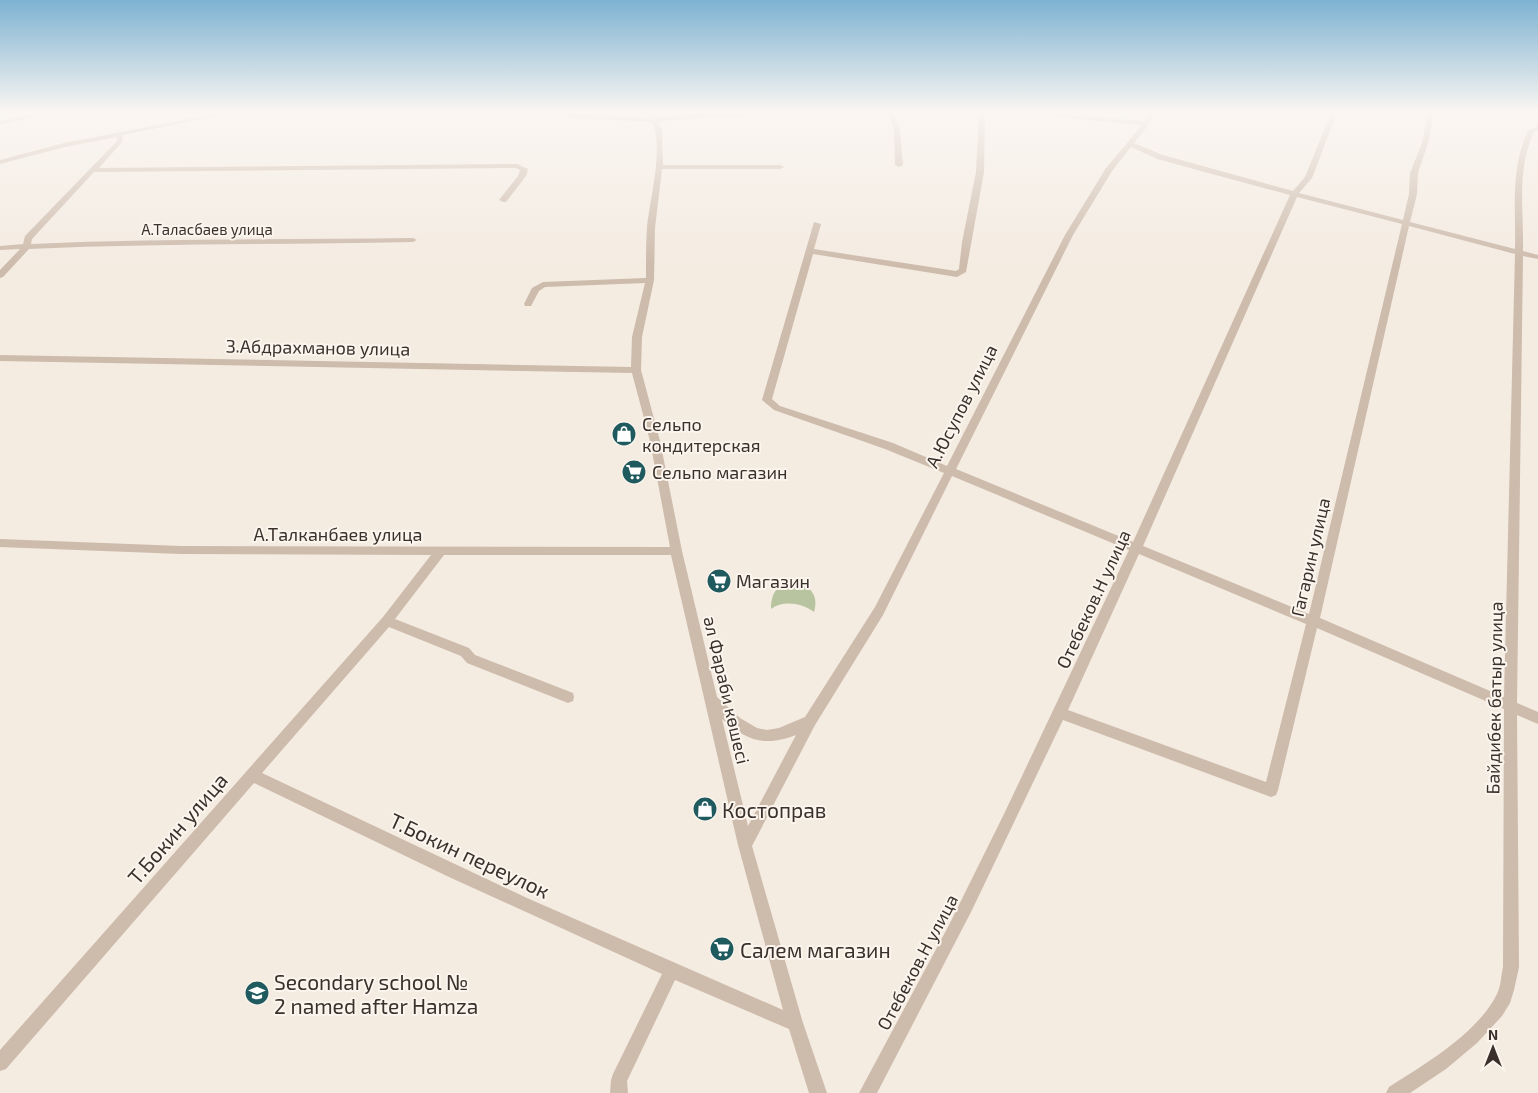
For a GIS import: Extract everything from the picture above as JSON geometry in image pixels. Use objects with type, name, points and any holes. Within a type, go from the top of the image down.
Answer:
[{"type":"street","points":[[0,274],[26,248],[28,238],[99,164]]},
{"type":"street","points":[[811,251],[957,274],[963,270],[966,242],[980,164]]},
{"type":"street","name":"А.Юсупов улица","points":[[745,844],[810,721],[879,611],[1069,235],[1114,164]]},
{"type":"street","points":[[1186,164],[1538,257]]},
{"type":"street","name":"Отебеков.Н улица","points":[[868,1093],[966,908],[1060,713],[1136,549],[1295,193],[1308,178],[1314,164]]},
{"type":"street","name":"Гагарин улица","points":[[1060,713],[1271,790],[1313,621],[1413,194],[1414,172],[1417,164]]},
{"type":"street","name":"Байдибек батыр улица","points":[[1395,1093],[1414,1082],[1485,1026],[1504,997],[1511,967],[1510,707],[1520,252],[1519,176],[1521,164]]},
{"type":"street","points":[[93,170],[517,166],[524,169],[522,176],[504,200]]},
{"type":"street","points":[[658,167],[780,167]]},
{"type":"street","name":"әл Фараби көшесі","points":[[658,167],[651,228],[650,280],[637,337],[636,370],[655,441],[676,551],[745,844],[795,1023],[818,1093]]},
{"type":"street","points":[[817,224],[811,251],[767,400],[778,408],[842,432],[889,446],[1313,621],[1538,718]]},
{"type":"street","name":"А.Таласбаев улица","points":[[0,248],[26,248],[47,244],[124,242],[262,243],[413,240]]},
{"type":"street","points":[[528,304],[535,290],[543,285],[562,282],[650,280]]},
{"type":"street","name":"З.Абдрахманов улица","points":[[0,358],[636,370]]},
{"type":"street","name":"А.Талканбаев улица","points":[[0,543],[181,550],[676,551]]},
{"type":"street","name":"Т.Бокин улица","points":[[0,1063],[387,621],[440,552]]},
{"type":"street","points":[[387,621],[465,652],[471,659],[568,697]]},
{"type":"street","points":[[711,700],[734,722],[752,735],[776,735],[790,732],[810,721]]},
{"type":"street","name":"Т.Бокин переулок","points":[[251,775],[444,868],[671,972],[795,1023]]},
{"type":"street","points":[[619,1093],[619,1080],[671,972]]},
{"type":"green space","points":[[796,583],[810,589],[815,601],[814,612],[804,606],[792,604],[781,604],[771,609],[772,598],[777,589],[784,584]]},
{"type":"place","name":"Сельпо кондитерская","points":[[624,434]]},
{"type":"place","name":"Сельпо магазин","points":[[634,472]]},
{"type":"place","name":"Магазин","points":[[719,581]]},
{"type":"place","name":"Костоправ","points":[[705,809]]},
{"type":"place","name":"Салем магазин","points":[[722,949]]},
{"type":"place","name":"Secondary school № 2 named after Hamza","points":[[257,993]]}]
